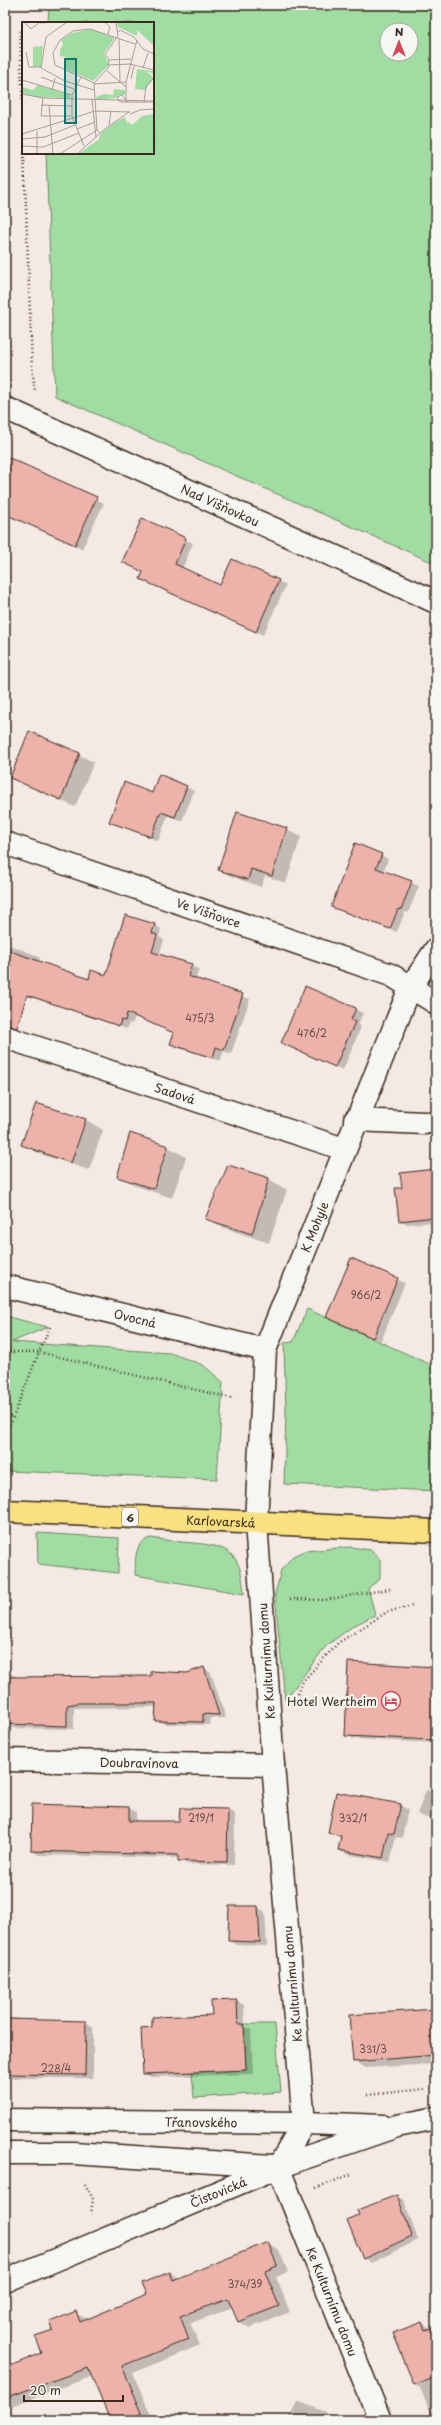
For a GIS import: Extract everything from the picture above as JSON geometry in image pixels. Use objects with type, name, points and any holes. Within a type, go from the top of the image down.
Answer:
[{"type":"main road","name":"Karlovarská","points":[[5,1511],[436,1531]]},
{"type":"street","name":"Nad Višňovkou","points":[[5,408],[436,602]]},
{"type":"street","name":"Ve Višňovce","points":[[5,843],[391,975],[436,1003]]},
{"type":"street","name":"K Mohyle","points":[[256,1522],[265,1350],[355,1120],[410,988],[436,948]]},
{"type":"street","name":"Sadová","points":[[5,1037],[344,1149]]},
{"type":"street","points":[[355,1120],[425,1123]]},
{"type":"street","name":"Ovocná","points":[[5,1286],[265,1350]]},
{"type":"street","name":"Ke Kulturnímu domu","points":[[256,1522],[273,1765],[304,2123]]},
{"type":"street","name":"Doubravínova","points":[[5,1760],[273,1765]]},
{"type":"street","name":"Čistovická","points":[[5,2281],[278,2167],[397,2126],[436,2118]]},
{"type":"street","name":"Třanovského","points":[[5,2120],[304,2123],[397,2126]]},
{"type":"street","points":[[5,2153],[73,2154],[278,2167],[304,2123]]},
{"type":"street","name":"Ke Kulturnímu domu","points":[[278,2167],[380,2420]]},
{"type":"path","points":[[20,31],[22,86]]},
{"type":"path","points":[[24,154],[32,366],[40,425]]},
{"type":"path","points":[[10,1425],[61,1301]]},
{"type":"path","points":[[5,1352],[39,1352],[262,1405]]},
{"type":"path","points":[[261,1600],[324,1600],[390,1589]]},
{"type":"path","points":[[295,1701],[303,1681],[338,1643],[387,1612],[412,1606]]},
{"type":"path","points":[[364,2095],[428,2089]]},
{"type":"path","points":[[81,2181],[86,2184],[92,2199],[90,2216]]},
{"type":"green space","points":[[49,5],[436,5],[436,564],[55,396],[46,154],[154,154],[154,22],[48,22]]},
{"type":"green space","points":[[307,1309],[436,1367],[436,1491],[284,1484],[286,1414],[284,1343],[293,1342]]},
{"type":"green space","points":[[5,1316],[48,1327],[12,1342],[170,1353],[203,1365],[223,1382],[217,1479],[5,1471]]},
{"type":"green space","points":[[37,1533],[119,1538],[118,1573],[38,1564]]},
{"type":"green space","points":[[150,1538],[206,1544],[225,1550],[232,1555],[237,1562],[243,1581],[244,1594],[135,1575],[136,1553],[138,1548]]},
{"type":"green space","points":[[350,1547],[371,1550],[380,1560],[380,1579],[368,1588],[375,1615],[353,1626],[326,1646],[285,1700],[275,1595],[281,1570],[293,1556],[304,1551]]},
{"type":"green space","points":[[244,2024],[275,2024],[281,2092],[194,2098],[192,2072],[246,2070]]},
{"type":"building","points":[[5,456],[97,497],[75,545],[5,514]]},
{"type":"building","points":[[142,518],[186,538],[175,564],[220,585],[232,559],[279,580],[256,632],[140,579],[143,572],[122,562]]},
{"type":"building","points":[[29,731],[80,753],[61,800],[10,778]]},
{"type":"building","points":[[159,774],[187,786],[175,817],[161,812],[151,837],[109,822],[124,782],[152,793]]},
{"type":"building","points":[[237,812],[287,828],[272,876],[251,869],[248,880],[218,870]]},
{"type":"building","points":[[355,843],[382,854],[376,868],[412,881],[401,910],[398,909],[390,929],[331,907]]},
{"type":"building","points":[[125,915],[155,924],[152,933],[157,935],[152,952],[192,964],[188,976],[243,994],[224,1050],[216,1047],[213,1058],[170,1044],[174,1033],[127,1013],[125,1021],[121,1020],[119,1026],[27,995],[17,1028],[5,1025],[5,949],[89,979],[91,970],[106,975]]},
{"type":"building","points":[[305,986],[356,1008],[351,1020],[355,1022],[335,1067],[281,1043]]},
{"type":"building","points":[[36,1103],[86,1119],[71,1163],[21,1145]]},
{"type":"building","points":[[130,1133],[168,1146],[154,1189],[117,1177]]},
{"type":"building","points":[[228,1165],[269,1178],[252,1234],[205,1219]]},
{"type":"building","points":[[436,1169],[436,1217],[399,1221],[395,1188],[402,1188],[400,1173]]},
{"type":"building","points":[[351,1258],[398,1278],[373,1338],[326,1317]]},
{"type":"building","name":"Hotel Wertheim","points":[[348,1662],[436,1667],[436,1740],[345,1736]]},
{"type":"building","points":[[204,1667],[219,1715],[203,1714],[203,1722],[155,1721],[156,1703],[79,1703],[67,1705],[67,1726],[5,1724],[5,1677],[151,1676],[151,1671],[187,1673]]},
{"type":"building","points":[[336,1792],[401,1804],[394,1834],[388,1833],[383,1858],[338,1850],[341,1836],[328,1833]]},
{"type":"building","points":[[32,1804],[129,1807],[129,1821],[179,1821],[180,1808],[228,1809],[227,1862],[178,1861],[178,1855],[31,1851]]},
{"type":"building","points":[[229,1906],[258,1906],[260,1942],[228,1941]]},
{"type":"building","points":[[237,2000],[238,2024],[244,2024],[246,2070],[143,2074],[141,2028],[152,2027],[152,2017],[212,2015],[211,2001]]},
{"type":"building","points":[[436,2009],[436,2055],[353,2062],[349,2015]]},
{"type":"building","points":[[5,2019],[86,2021],[85,2075],[5,2074]]},
{"type":"building","points":[[397,2195],[412,2236],[363,2259],[347,2220],[359,2215],[357,2210]]},
{"type":"building","points":[[268,2242],[277,2266],[265,2271],[279,2306],[238,2322],[228,2299],[180,2316],[189,2339],[122,2366],[142,2413],[125,2420],[110,2420],[88,2368],[5,2398],[5,2368],[42,2353],[35,2336],[53,2330],[50,2322],[76,2311],[80,2322],[147,2294],[142,2283],[170,2272],[173,2280]]},
{"type":"building","points":[[422,2322],[425,2330],[436,2326],[436,2376],[414,2385],[393,2333]]},
{"type":"place","name":"Hotel Wertheim","points":[[391,1701]]}]
